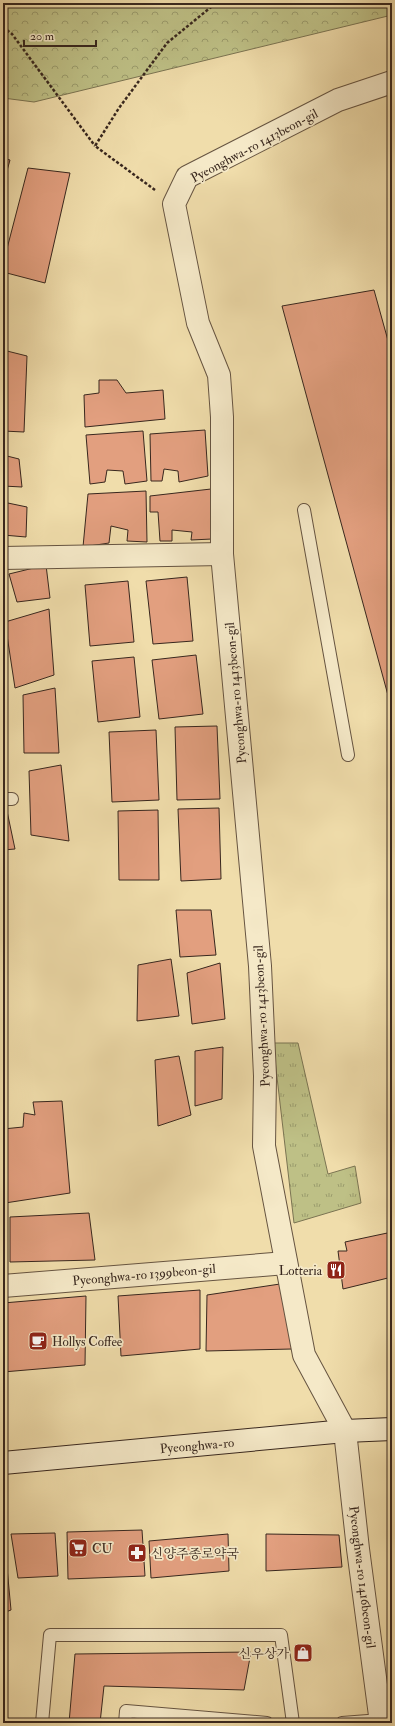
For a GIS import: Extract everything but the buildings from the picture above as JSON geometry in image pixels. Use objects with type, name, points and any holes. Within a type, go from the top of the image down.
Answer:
[{"type":"street","name":"Pyeonghwa-ro 1413beon-gil","points":[[345,1431],[304,1356],[264,1146],[265,1076],[260,966],[222,554],[222,417],[219,375],[198,323],[174,204],[187,177],[338,100],[392,82]]},
{"type":"street","points":[[3,558],[222,554]]},
{"type":"street","name":"Pyeonghwa-ro 1399beon-gil","points":[[3,1286],[286,1263]]},
{"type":"street","name":"Pyeonghwa-ro","points":[[3,1463],[345,1431],[392,1429]]},
{"type":"street","name":"Pyeonghwa-ro 1416beon-gil","points":[[345,1431],[358,1549],[381,1721]]},
{"type":"lane","points":[[304,510],[348,755]]},
{"type":"lane","points":[[42,1723],[50,1635],[281,1635],[293,1723]]},
{"type":"lane","points":[[125,1723],[126,1711],[191,1720],[267,1723]]},
{"type":"lane","points":[[342,1723],[381,1721]]},
{"type":"path","points":[[95,146],[119,108],[167,43],[216,3]]},
{"type":"path","points":[[3,27],[12,34],[95,146],[174,204]]},
{"type":"green space","points":[[3,3],[392,3],[392,15],[34,102],[3,98]]},
{"type":"green space","points":[[273,1043],[298,1043],[328,1174],[355,1166],[361,1203],[294,1223]]},
{"type":"place","name":"Lotteria","points":[[336,1270]]},
{"type":"place","name":"Hollys Coffee","points":[[38,1341]]},
{"type":"place","name":"CU","points":[[78,1548]]},
{"type":"place","name":"신양주종로약국","points":[[137,1553]]},
{"type":"place","name":"신우상가","points":[[303,1653]]}]
